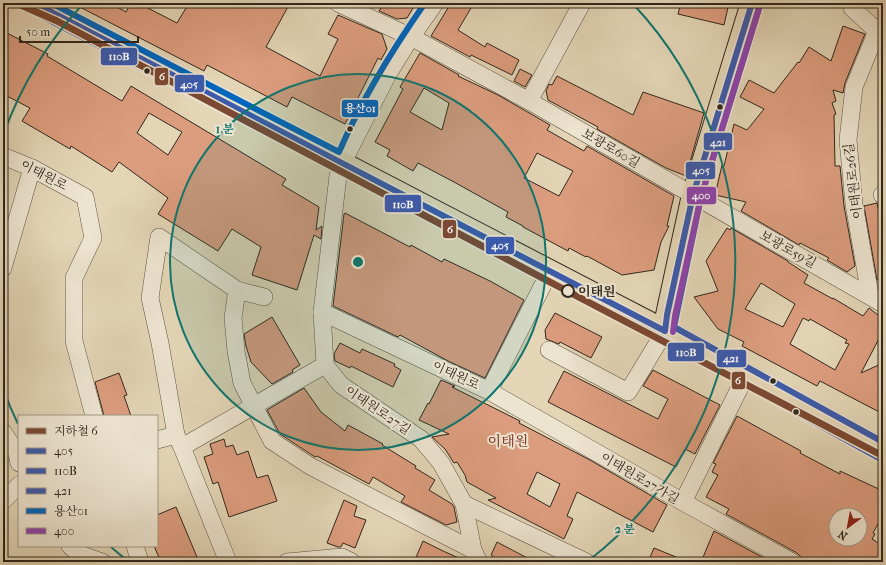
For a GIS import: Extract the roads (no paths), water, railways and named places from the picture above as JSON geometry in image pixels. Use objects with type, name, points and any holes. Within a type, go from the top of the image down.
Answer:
[{"type":"main road","points":[[34,3],[665,331],[883,451]]},
{"type":"main road","points":[[665,331],[692,195],[752,3]]},
{"type":"street","name":"보광로60길","points":[[338,3],[411,36],[529,101],[692,195]]},
{"type":"street","points":[[158,440],[179,441],[253,406],[325,365],[322,312],[338,176],[343,163],[388,74],[411,36],[435,3]]},
{"type":"street","points":[[529,101],[582,3]]},
{"type":"street","points":[[852,8],[881,30]]},
{"type":"street","name":"이태원로26길","points":[[877,300],[854,204],[848,140],[854,87],[881,30]]},
{"type":"street","name":"이태원로","points":[[3,156],[32,168],[85,196],[94,238],[74,278],[74,341],[94,415]]},
{"type":"street","points":[[3,268],[32,168]]},
{"type":"street","name":"보광로59길","points":[[692,195],[877,300]]},
{"type":"street","points":[[228,562],[179,441],[150,298],[159,237],[237,290],[264,297]]},
{"type":"street","name":"이태원로","points":[[322,312],[489,391],[550,271]]},
{"type":"street","name":"이태원로27길","points":[[237,290],[233,318],[236,351],[242,383],[272,441],[310,466],[476,556]]},
{"type":"street","points":[[549,350],[628,392],[665,331]]},
{"type":"street","name":"이태원로27길","points":[[325,365],[341,385],[421,439],[441,463],[464,504],[476,556]]},
{"type":"street","points":[[683,502],[746,375]]},
{"type":"street","name":"이태원로27가길","points":[[489,391],[683,502],[792,562]]},
{"type":"street","points":[[3,432],[16,453],[18,460]]},
{"type":"street","points":[[3,501],[18,486]]},
{"type":"street","points":[[464,504],[586,562]]},
{"type":"street","points":[[71,547],[79,554],[102,562]]},
{"type":"street","points":[[135,547],[140,562]]},
{"type":"street","points":[[287,562],[342,557],[352,562]]},
{"type":"metro line","name":"6","points":[[16,3],[57,21],[567,291],[883,456]]},
{"type":"place","name":"이태원","points":[[568,291]]},
{"type":"district","name":"이태원","points":[[508,441]]}]
